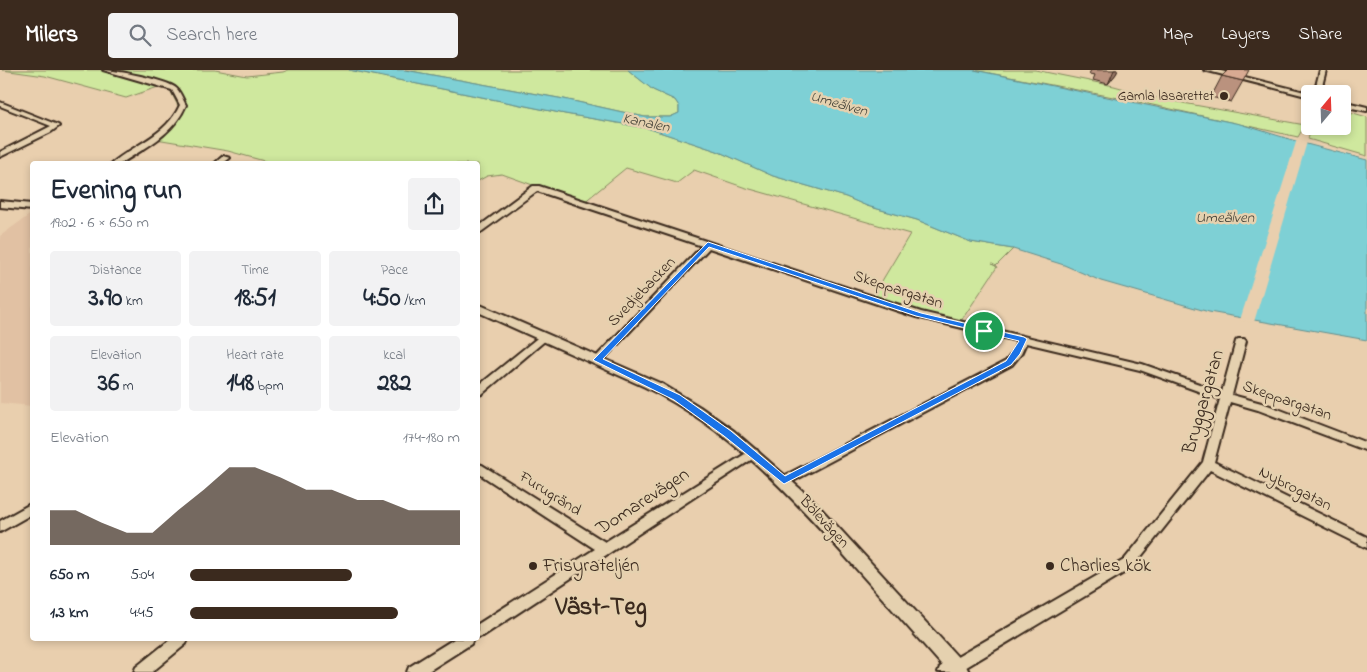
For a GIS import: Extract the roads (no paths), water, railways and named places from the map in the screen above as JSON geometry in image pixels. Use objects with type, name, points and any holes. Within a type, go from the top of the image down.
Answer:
[{"type":"street","points":[[106,70],[138,77],[174,89],[183,105],[174,121],[164,131],[119,161]]},
{"type":"street","points":[[1208,70],[1301,93]]},
{"type":"street","points":[[1319,85],[1323,70]]},
{"type":"street","points":[[0,104],[56,126],[0,155]]},
{"type":"street","points":[[1351,105],[1367,109]]},
{"type":"street","points":[[222,161],[226,158]]},
{"type":"street","name":"Skeppargatan","points":[[480,229],[536,188],[919,315],[1142,367],[1367,447]]},
{"type":"street","points":[[0,204],[30,207]]},
{"type":"street","name":"Svedjebacken","points":[[598,360],[708,244]]},
{"type":"street","name":"Bölevägen","points":[[480,309],[598,360],[677,398],[753,453],[808,504],[953,670]]},
{"type":"street","points":[[480,389],[544,337]]},
{"type":"street","points":[[784,480],[1008,363],[1018,352],[1024,339]]},
{"type":"street","name":"Bryggargatan","points":[[953,670],[1128,564],[1208,464],[1241,341]]},
{"type":"street","name":"Domarevägen","points":[[480,630],[753,453]]},
{"type":"street","name":"Nybrogatan","points":[[1208,464],[1367,543]]},
{"type":"street","name":"Furugränd","points":[[480,469],[606,548]]},
{"type":"street","points":[[0,527],[30,509]]},
{"type":"street","points":[[141,672],[179,641]]},
{"type":"street","points":[[414,672],[463,641]]},
{"type":"water","name":"Umeälven","points":[[349,70],[405,70],[564,99],[645,117],[670,117],[679,113],[679,106],[675,100],[653,90],[628,70],[974,70],[1240,124],[1367,160],[1367,340],[1209,312],[1101,281],[1064,265],[1013,249],[971,242],[917,220],[773,176],[717,151],[647,128],[565,114]]},
{"type":"place","name":"Gamla lasarettet","points":[[1224,96]]},
{"type":"place","name":"Frisyrateljén","points":[[533,566]]},
{"type":"place","name":"Charlies kök","points":[[1050,566]]},
{"type":"district","name":"Väst-Teg","points":[[601,608]]},
{"type":"water label","name":"Kanalen","points":[[646,123]]}]
